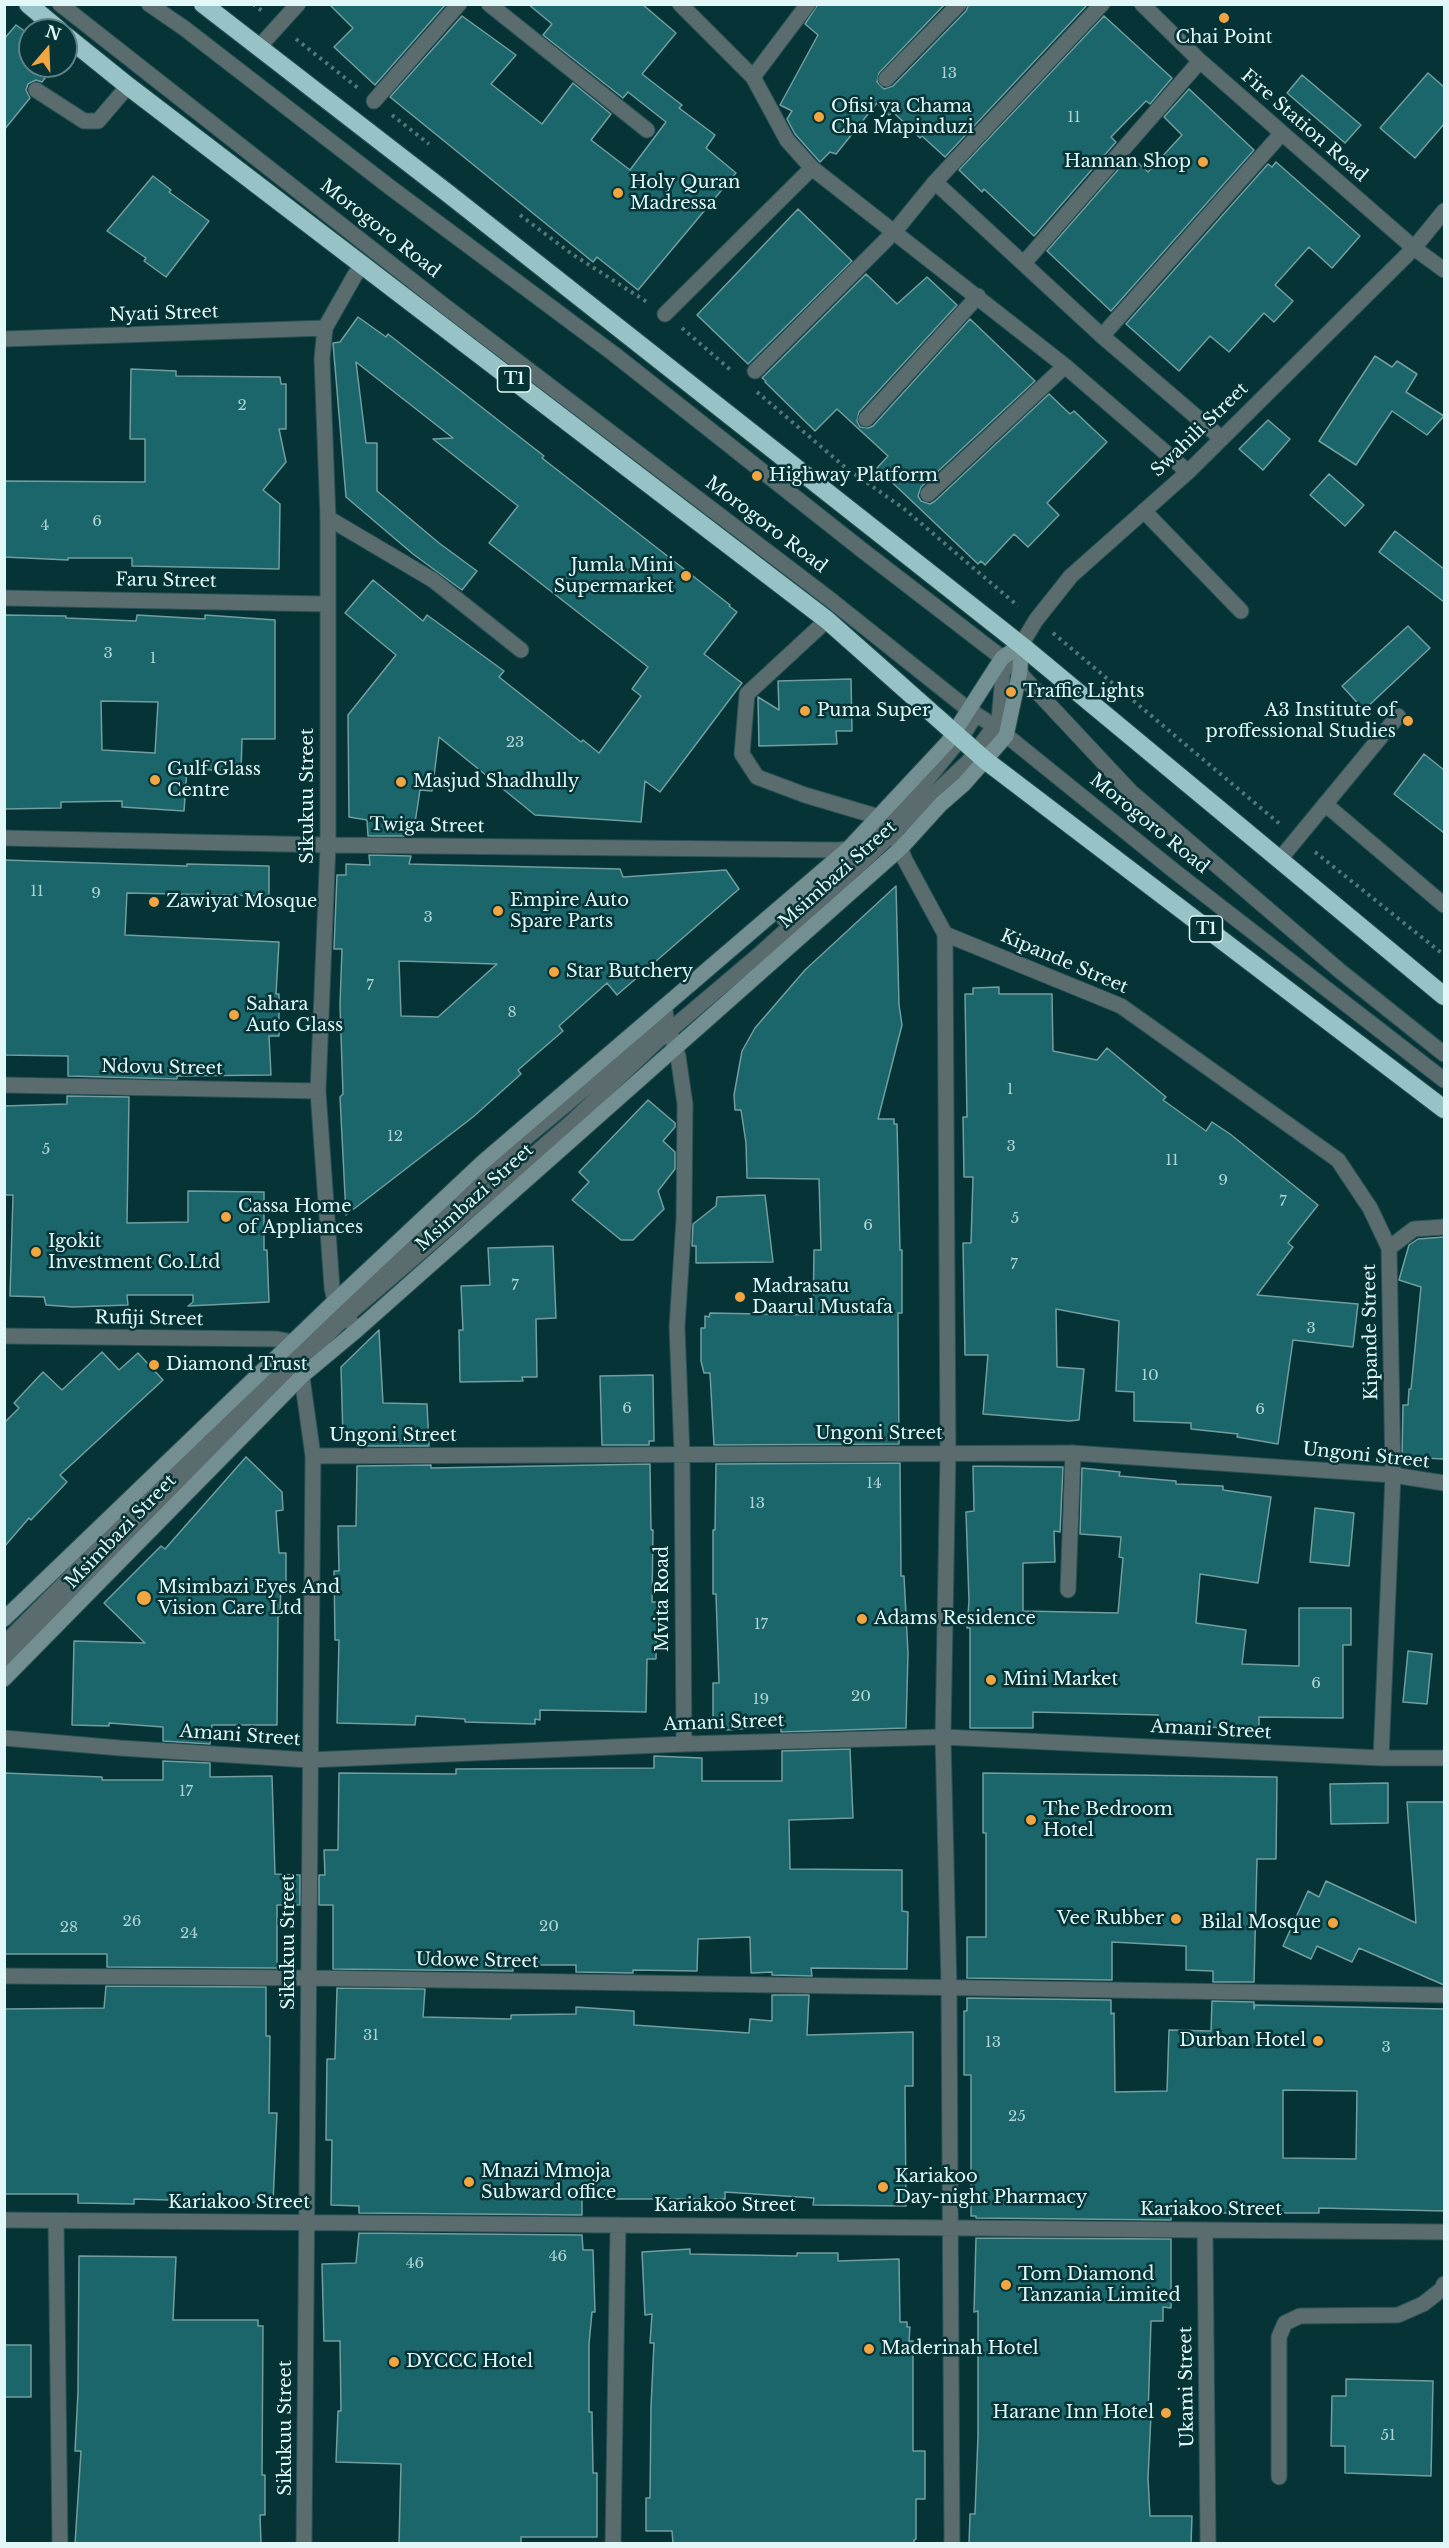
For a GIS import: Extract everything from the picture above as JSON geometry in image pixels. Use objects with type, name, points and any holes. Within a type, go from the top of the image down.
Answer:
[{"type":"highway","points":[[28,4],[45,18]]},
{"type":"highway","points":[[203,4],[460,202],[1021,645],[1444,996]]},
{"type":"highway","name":"Morogoro Road","points":[[78,46],[827,620],[981,756],[1444,1109]]},
{"type":"street","name":"Morogoro Road","points":[[60,4],[414,282],[1001,732],[1173,870],[1444,1080]]},
{"type":"street","name":"Morogoro Road","points":[[149,4],[184,28],[391,188],[614,354],[1020,671],[1131,792],[1340,971],[1444,1054]]},
{"type":"street","points":[[259,47],[298,4]]},
{"type":"street","points":[[374,101],[459,4]]},
{"type":"street","points":[[489,4],[647,130]]},
{"type":"street","points":[[680,4],[753,76],[787,140],[812,168],[1065,366],[1188,472]]},
{"type":"street","points":[[753,76],[808,4]]},
{"type":"street","points":[[886,79],[959,4]]},
{"type":"street","points":[[755,371],[895,231],[935,182],[1102,4]]},
{"type":"street","name":"Fire Station Road","points":[[1142,4],[1200,61],[1414,248],[1444,270]]},
{"type":"street","points":[[1024,263],[1200,61]]},
{"type":"street","points":[[36,90],[84,121],[98,121],[128,86]]},
{"type":"street","points":[[1102,336],[1282,133]]},
{"type":"street","points":[[665,314],[812,168]]},
{"type":"street","points":[[935,182],[1102,336],[1221,438]]},
{"type":"street","name":"Swahili Street","points":[[1021,645],[1036,620],[1071,576],[1188,472],[1414,248],[1444,211]]},
{"type":"street","name":"Sikukuu Street","points":[[340,1308],[332,1288],[318,1091],[328,845],[328,518],[322,359],[325,328],[355,274],[364,264]]},
{"type":"street","points":[[866,419],[978,296]]},
{"type":"street","name":"Nyati Street","points":[[4,339],[325,328]]},
{"type":"street","points":[[928,494],[1065,366]]},
{"type":"street","points":[[1144,511],[1241,611]]},
{"type":"street","points":[[328,518],[433,580],[521,650]]},
{"type":"street","name":"Faru Street","points":[[4,598],[327,603]]},
{"type":"street","points":[[827,620],[747,694],[742,754],[757,777],[886,825],[901,848],[905,860],[945,934],[948,1453],[942,1737],[950,1987],[952,2544]]},
{"type":"street","points":[[1001,732],[1002,658],[1021,645]]},
{"type":"street","points":[[1001,732],[1020,671],[1021,645]]},
{"type":"street","name":"Msimbazi Street","points":[[4,1679],[340,1308],[483,1162],[667,1019],[848,849],[886,825],[957,736],[973,712],[1002,658]]},
{"type":"street","points":[[1280,859],[1398,716]]},
{"type":"street","name":"Msimbazi Street","points":[[4,1619],[298,1357],[357,1330],[901,848],[1001,732]]},
{"type":"street","points":[[4,1664],[298,1357],[340,1308],[573,1121],[667,1019],[754,947],[886,825],[981,756]]},
{"type":"street","points":[[1325,804],[1444,905]]},
{"type":"street","name":"Twiga Street","points":[[4,838],[328,845],[848,849]]},
{"type":"street","name":"Kipande Street","points":[[945,934],[1121,1006],[1338,1160],[1370,1208],[1389,1248],[1393,1475],[1381,1758]]},
{"type":"street","name":"Mvita Road","points":[[667,1019],[678,1056],[685,1104],[684,1219],[676,1327],[682,1454],[684,1744]]},
{"type":"street","name":"Ndovu Street","points":[[4,1084],[318,1091]]},
{"type":"street","points":[[1389,1248],[1414,1229],[1444,1227]]},
{"type":"street","points":[[340,1308],[357,1330]]},
{"type":"street","name":"Rufiji Street","points":[[4,1336],[277,1339],[298,1357]]},
{"type":"street","points":[[4,1644],[298,1357]]},
{"type":"street","name":"Sikukuu Street","points":[[298,1357],[313,1456],[304,2544]]},
{"type":"street","points":[[1068,1590],[1073,1453]]},
{"type":"street","name":"Ungoni Street","points":[[313,1456],[1073,1453],[1393,1475],[1444,1483]]},
{"type":"street","name":"Amani Street","points":[[4,1738],[309,1760],[684,1744],[942,1737],[1381,1758],[1444,1758]]},
{"type":"street","name":"Udowe Street","points":[[4,1976],[309,1978],[1444,1995]]},
{"type":"street","name":"Kariakoo Street","points":[[4,2220],[1444,2232]]},
{"type":"street","points":[[56,2221],[60,2544]]},
{"type":"street","points":[[613,2544],[618,2225]]},
{"type":"street","name":"Ukami Street","points":[[1205,2230],[1208,2544]]},
{"type":"street","points":[[1279,2477],[1279,2337],[1285,2324],[1300,2316],[1398,2315],[1423,2304],[1441,2290],[1444,2284]]},
{"type":"path","points":[[253,4],[436,150]]},
{"type":"path","points":[[517,213],[572,254],[665,314],[737,375]]},
{"type":"path","points":[[754,389],[846,468],[903,508],[1296,838],[1444,955]]},
{"type":"building","points":[[329,4],[446,4],[375,85],[334,47],[353,28]]},
{"type":"building","points":[[528,4],[642,4],[676,33],[642,74],[682,105],[679,108],[715,135],[706,148],[736,173],[638,290],[597,257],[593,262],[390,97],[462,16],[516,55],[491,84],[542,124],[573,83],[611,114],[591,140],[630,170],[666,122],[628,92],[623,98],[543,35],[552,24]]},
{"type":"building","points":[[818,4],[945,4],[879,73],[877,82],[884,89],[893,86],[966,11],[969,4],[1088,4],[945,157],[922,136],[920,138],[893,112],[889,115],[877,103],[836,154],[830,152],[820,162],[795,134],[787,119],[792,111],[780,105],[818,35],[805,24]]},
{"type":"building","points":[[1104,16],[1172,78],[1150,104],[1146,101],[1111,137],[1116,142],[1034,236],[984,189],[982,192],[959,170]]},
{"type":"building","points":[[16,25],[18,26],[18,78],[45,78],[42,82],[36,80],[28,84],[26,90],[30,98],[4,130],[4,39]]},
{"type":"building","points":[[1428,73],[1444,87],[1444,124],[1415,158],[1380,128]]},
{"type":"building","points":[[1302,75],[1361,125],[1345,143],[1287,93]]},
{"type":"building","points":[[1189,89],[1254,150],[1111,311],[1047,251],[1130,156],[1148,172],[1182,135],[1164,117]]},
{"type":"building","points":[[1276,162],[1360,236],[1332,268],[1309,247],[1275,285],[1293,301],[1274,322],[1264,313],[1229,352],[1210,336],[1179,371],[1126,324],[1268,164],[1272,167]]},
{"type":"building","points":[[153,176],[171,190],[169,192],[209,221],[166,277],[144,261],[146,258],[107,231]]},
{"type":"building","points":[[798,209],[852,261],[748,364],[697,315]]},
{"type":"building","points":[[866,274],[897,304],[927,277],[957,305],[859,412],[857,421],[860,427],[873,426],[970,319],[1035,381],[921,487],[918,496],[921,501],[930,504],[935,501],[1049,394],[1070,414],[1074,411],[1107,442],[1047,503],[1059,515],[1028,547],[1014,534],[985,565],[981,561],[978,564],[877,468],[888,456],[837,409],[815,431],[762,378]]},
{"type":"building","points":[[358,317],[386,337],[388,334],[737,612],[704,654],[742,683],[660,792],[645,781],[641,822],[535,815],[439,737],[432,791],[420,790],[413,836],[368,836],[367,820],[349,817],[348,715],[396,655],[345,613],[373,580],[423,621],[427,615],[504,671],[499,677],[581,742],[583,740],[599,753],[641,696],[632,689],[648,667],[489,543],[518,506],[433,439],[453,438],[356,362],[366,443],[377,443],[377,491],[439,543],[477,571],[462,590],[413,554],[346,497],[333,343],[340,342]]},
{"type":"building","points":[[1375,356],[1392,367],[1397,361],[1417,374],[1406,392],[1444,416],[1427,435],[1392,411],[1356,465],[1319,441]]},
{"type":"building","points":[[131,369],[176,371],[176,376],[280,377],[281,384],[286,384],[286,429],[279,429],[286,462],[263,490],[280,504],[279,569],[132,566],[132,558],[68,558],[68,560],[4,557],[4,481],[145,482],[145,439],[130,439]]},
{"type":"building","points":[[1268,420],[1290,439],[1263,470],[1239,449]]},
{"type":"building","points":[[1329,474],[1364,505],[1345,526],[1310,495]]},
{"type":"building","points":[[1395,531],[1444,569],[1444,602],[1379,552]]},
{"type":"building","points":[[4,615],[66,616],[66,618],[136,621],[137,615],[205,619],[205,615],[275,620],[275,739],[242,739],[241,771],[187,769],[184,811],[122,807],[122,801],[61,802],[61,808],[4,809]],"holes":[[[101,701],[158,702],[155,753],[102,750]]]},
{"type":"building","points":[[1408,626],[1430,648],[1364,710],[1342,686]]},
{"type":"building","name":"Puma Super","points":[[851,679],[852,731],[836,731],[837,744],[759,746],[758,697],[779,710],[778,681]]},
{"type":"building","points":[[1424,754],[1444,770],[1444,833],[1394,794]]},
{"type":"building","points":[[369,855],[411,856],[409,864],[620,869],[623,877],[726,870],[739,889],[617,995],[607,983],[559,1026],[563,1031],[518,1070],[521,1074],[473,1117],[346,1215],[340,1097],[343,1094],[340,1005],[342,949],[334,949],[337,875],[346,875],[346,864],[370,865]],"holes":[[[399,961],[497,964],[438,1017],[401,1016]]]},
{"type":"building","points":[[4,860],[187,866],[187,864],[269,866],[269,896],[127,893],[125,935],[279,942],[276,994],[279,994],[279,1036],[269,1036],[271,1075],[177,1076],[177,1079],[68,1076],[68,1056],[4,1055]]},
{"type":"building","points":[[896,886],[899,1005],[902,1025],[878,1119],[894,1119],[894,1124],[897,1124],[900,1250],[902,1250],[902,1313],[898,1313],[899,1444],[714,1445],[710,1373],[704,1373],[701,1361],[701,1328],[705,1328],[705,1316],[709,1317],[710,1313],[813,1315],[814,1250],[821,1250],[819,1179],[747,1178],[746,1143],[741,1110],[735,1110],[734,1095],[742,1051],[755,1028],[805,970]]},
{"type":"building","points":[[999,987],[999,994],[1052,994],[1053,1051],[1097,1060],[1107,1048],[1166,1097],[1163,1100],[1206,1131],[1212,1122],[1230,1134],[1318,1205],[1288,1243],[1293,1247],[1257,1295],[1358,1304],[1353,1347],[1293,1340],[1278,1444],[1237,1437],[1238,1434],[1191,1429],[1191,1423],[1134,1421],[1134,1392],[1116,1391],[1119,1321],[1056,1309],[1057,1367],[1084,1369],[1079,1420],[983,1414],[988,1355],[965,1355],[963,1243],[971,1243],[973,1177],[964,1177],[963,1117],[967,1117],[965,994],[973,994],[973,988]]},
{"type":"building","points":[[67,1096],[129,1097],[127,1223],[188,1222],[188,1191],[264,1192],[264,1250],[267,1250],[269,1302],[188,1306],[193,1302],[193,1295],[127,1295],[128,1305],[73,1307],[46,1305],[44,1297],[10,1296],[13,1195],[4,1195],[4,1106],[67,1104]]},
{"type":"building","points":[[648,1100],[675,1123],[675,1127],[663,1141],[675,1152],[675,1169],[658,1191],[664,1209],[633,1240],[621,1240],[572,1200],[589,1182],[579,1172]]},
{"type":"building","points":[[765,1195],[773,1262],[696,1263],[696,1246],[692,1246],[693,1224],[716,1206],[717,1197]]},
{"type":"building","points":[[1444,1237],[1444,1459],[1402,1457],[1403,1405],[1408,1405],[1409,1389],[1411,1389],[1421,1287],[1399,1280],[1409,1245],[1418,1239]]},
{"type":"building","points":[[553,1246],[556,1318],[536,1319],[537,1377],[522,1377],[523,1381],[460,1382],[459,1330],[463,1330],[461,1286],[490,1285],[488,1248]]},
{"type":"building","points":[[379,1330],[383,1403],[427,1404],[429,1446],[357,1446],[357,1436],[343,1438],[341,1367]]},
{"type":"building","points":[[102,1352],[119,1370],[138,1353],[163,1380],[60,1475],[67,1482],[31,1520],[29,1518],[4,1547],[4,1423],[19,1408],[14,1403],[43,1372],[62,1390]]},
{"type":"building","points":[[653,1375],[654,1441],[649,1441],[649,1445],[602,1445],[600,1376]]},
{"type":"building","points":[[246,1457],[282,1492],[283,1510],[276,1511],[279,1553],[286,1553],[286,1584],[281,1584],[280,1616],[278,1616],[277,1725],[212,1725],[210,1744],[163,1741],[163,1727],[109,1723],[109,1726],[72,1725],[74,1641],[145,1643],[104,1603],[161,1546],[165,1549]]},
{"type":"building","points":[[900,1463],[901,1576],[904,1576],[908,1653],[906,1728],[781,1732],[781,1726],[726,1730],[713,1718],[713,1683],[719,1683],[716,1594],[713,1594],[716,1464]]},
{"type":"building","points":[[650,1464],[651,1530],[653,1530],[652,1602],[657,1602],[656,1659],[647,1659],[646,1712],[540,1710],[540,1720],[535,1719],[535,1724],[465,1722],[465,1719],[416,1716],[415,1725],[337,1723],[339,1640],[335,1640],[334,1571],[339,1571],[338,1526],[356,1526],[357,1466],[431,1465],[431,1468]]},
{"type":"building","points":[[973,1466],[1063,1467],[1060,1532],[1054,1531],[1055,1562],[1023,1563],[1023,1611],[1118,1613],[1123,1558],[1119,1557],[1121,1537],[1080,1534],[1082,1468],[1120,1472],[1119,1476],[1176,1481],[1176,1484],[1223,1486],[1223,1490],[1271,1497],[1258,1583],[1200,1574],[1196,1623],[1246,1630],[1242,1664],[1299,1666],[1299,1608],[1351,1608],[1351,1645],[1343,1645],[1343,1718],[1259,1717],[1259,1730],[1158,1724],[1158,1715],[1033,1712],[1033,1728],[970,1728],[970,1628],[967,1628],[969,1601],[966,1512],[974,1511]]},
{"type":"building","points":[[1315,1508],[1354,1513],[1349,1566],[1310,1562]]},
{"type":"building","points":[[1408,1651],[1432,1654],[1427,1704],[1403,1702]]},
{"type":"building","points":[[850,1749],[853,1818],[789,1820],[790,1869],[902,1870],[902,1911],[908,1912],[907,1969],[811,1968],[812,1976],[772,1975],[772,1972],[751,1973],[750,1937],[698,1939],[697,1971],[576,1972],[576,1965],[513,1965],[513,1971],[333,1969],[333,1905],[319,1905],[319,1875],[325,1875],[324,1850],[338,1850],[339,1773],[456,1774],[456,1769],[654,1768],[654,1756],[702,1758],[702,1781],[782,1781],[782,1751]]},
{"type":"building","points":[[163,1761],[210,1763],[210,1777],[272,1776],[275,1874],[300,1875],[300,1905],[277,1905],[277,1968],[107,1967],[107,1954],[4,1954],[4,1773],[102,1777],[102,1780],[163,1780]]},
{"type":"building","points":[[983,1773],[1277,1777],[1276,1859],[1257,1859],[1254,1982],[1213,1982],[1213,1971],[1186,1970],[1186,1946],[1112,1942],[1112,1980],[967,1978],[967,1937],[986,1937],[986,1833],[983,1833]]},
{"type":"building","points":[[1388,1783],[1388,1823],[1331,1824],[1330,1784]]},
{"type":"building","points":[[1407,1802],[1444,1802],[1444,1985],[1359,1948],[1352,1962],[1317,1946],[1311,1959],[1283,1946],[1308,1891],[1319,1897],[1326,1881],[1416,1923]]},
{"type":"building","points":[[106,1986],[266,1987],[266,2036],[270,2036],[269,2113],[277,2113],[273,2203],[134,2199],[134,2204],[78,2203],[78,2194],[4,2194],[4,2009],[104,2008]]},
{"type":"building","points":[[337,1988],[425,1989],[423,2017],[511,2019],[511,2015],[576,2014],[576,2007],[634,2011],[634,2025],[749,2033],[750,2019],[772,2021],[772,1995],[809,1995],[807,2035],[913,2032],[913,2086],[905,2086],[906,2206],[813,2205],[814,2198],[725,2192],[725,2199],[582,2199],[582,2215],[359,2213],[359,2206],[331,2205],[332,2140],[326,2140],[327,2059],[335,2059]]},
{"type":"building","points":[[967,1998],[1111,2000],[1111,2014],[1114,2013],[1115,2092],[1167,2091],[1169,2030],[1211,2031],[1212,2001],[1254,2002],[1254,2009],[1255,2005],[1444,2009],[1444,2211],[1319,2208],[1319,2213],[1171,2213],[1171,2220],[976,2218],[976,2216],[971,2216],[971,2075],[964,2075],[964,2011],[967,2011]],"holes":[[[1283,2090],[1357,2091],[1356,2159],[1283,2158]]]},
{"type":"building","points":[[359,2233],[582,2235],[583,2250],[593,2250],[595,2312],[592,2312],[589,2344],[589,2412],[592,2412],[593,2473],[597,2473],[597,2537],[521,2537],[521,2544],[399,2544],[401,2464],[336,2462],[338,2411],[341,2411],[340,2341],[324,2341],[322,2264],[356,2263]]},
{"type":"building","points":[[976,2238],[1171,2239],[1171,2308],[1163,2307],[1163,2321],[1151,2321],[1148,2415],[1151,2415],[1148,2478],[1150,2516],[1192,2516],[1191,2544],[969,2544],[970,2514],[975,2514],[978,2436],[978,2311],[974,2312]]},
{"type":"building","points":[[690,2249],[690,2254],[797,2256],[797,2253],[838,2253],[838,2261],[899,2259],[900,2322],[907,2322],[907,2327],[910,2327],[909,2341],[913,2341],[913,2451],[925,2451],[925,2499],[916,2499],[914,2544],[673,2544],[672,2531],[646,2531],[646,2498],[650,2498],[654,2343],[650,2343],[652,2314],[645,2315],[642,2252]]},
{"type":"building","points":[[79,2256],[176,2257],[173,2320],[258,2320],[258,2326],[263,2326],[262,2475],[265,2475],[265,2515],[260,2515],[261,2544],[75,2544],[81,2451],[75,2451]]},
{"type":"building","points":[[4,2345],[31,2345],[31,2397],[4,2397]]},
{"type":"building","points":[[1346,2379],[1433,2381],[1431,2476],[1345,2473],[1345,2446],[1331,2446],[1332,2396],[1346,2396]]},
{"type":"place","name":"Chai Point","points":[[1224,18]]},
{"type":"place","name":"Ofisi ya Chama Cha Mapinduzi","points":[[819,117]]},
{"type":"place","name":"Hannan Shop","points":[[1203,162]]},
{"type":"place","name":"Holy Quran Madressa","points":[[618,193]]},
{"type":"place","name":"Highway Platform","points":[[757,476]]},
{"type":"place","name":"Jumla Mini Supermarket","points":[[686,576]]},
{"type":"place","name":"Traffic Lights","points":[[1011,692]]},
{"type":"place","name":"Puma Super","points":[[805,711]]},
{"type":"place","name":"A3 Institute of proffessional Studies","points":[[1408,721]]},
{"type":"place","name":"Gulf Glass Centre","points":[[155,780]]},
{"type":"place","name":"Masjud Shadhully","points":[[401,782]]},
{"type":"place","name":"Zawiyat Mosque","points":[[154,902]]},
{"type":"place","name":"Empire Auto Spare Parts","points":[[498,911]]},
{"type":"place","name":"Star Butchery","points":[[554,972]]},
{"type":"place","name":"Sahara Auto Glass","points":[[234,1015]]},
{"type":"place","name":"Cassa Home of Appliances","points":[[226,1217]]},
{"type":"place","name":"Igokit Investment Co.Ltd","points":[[36,1252]]},
{"type":"place","name":"Madrasatu Daarul Mustafa","points":[[740,1297]]},
{"type":"place","name":"Diamond Trust","points":[[154,1365]]},
{"type":"place","name":"Msimbazi Eyes And Vision Care Ltd","points":[[144,1598]]},
{"type":"place","name":"Adams Residence","points":[[862,1619]]},
{"type":"place","name":"Mini Market","points":[[991,1680]]},
{"type":"place","name":"The Bedroom Hotel","points":[[1031,1820]]},
{"type":"place","name":"Vee Rubber","points":[[1176,1919]]},
{"type":"place","name":"Bilal Mosque","points":[[1333,1923]]},
{"type":"place","name":"Durban Hotel","points":[[1318,2041]]},
{"type":"place","name":"Mnazi Mmoja Subward office","points":[[469,2182]]},
{"type":"place","name":"Kariakoo Day-night Pharmacy","points":[[883,2187]]},
{"type":"place","name":"Tom Diamond Tanzania Limited","points":[[1006,2285]]},
{"type":"place","name":"Maderinah Hotel","points":[[869,2349]]},
{"type":"place","name":"DYCCC Hotel","points":[[394,2362]]},
{"type":"place","name":"Harane Inn Hotel","points":[[1166,2413]]}]
